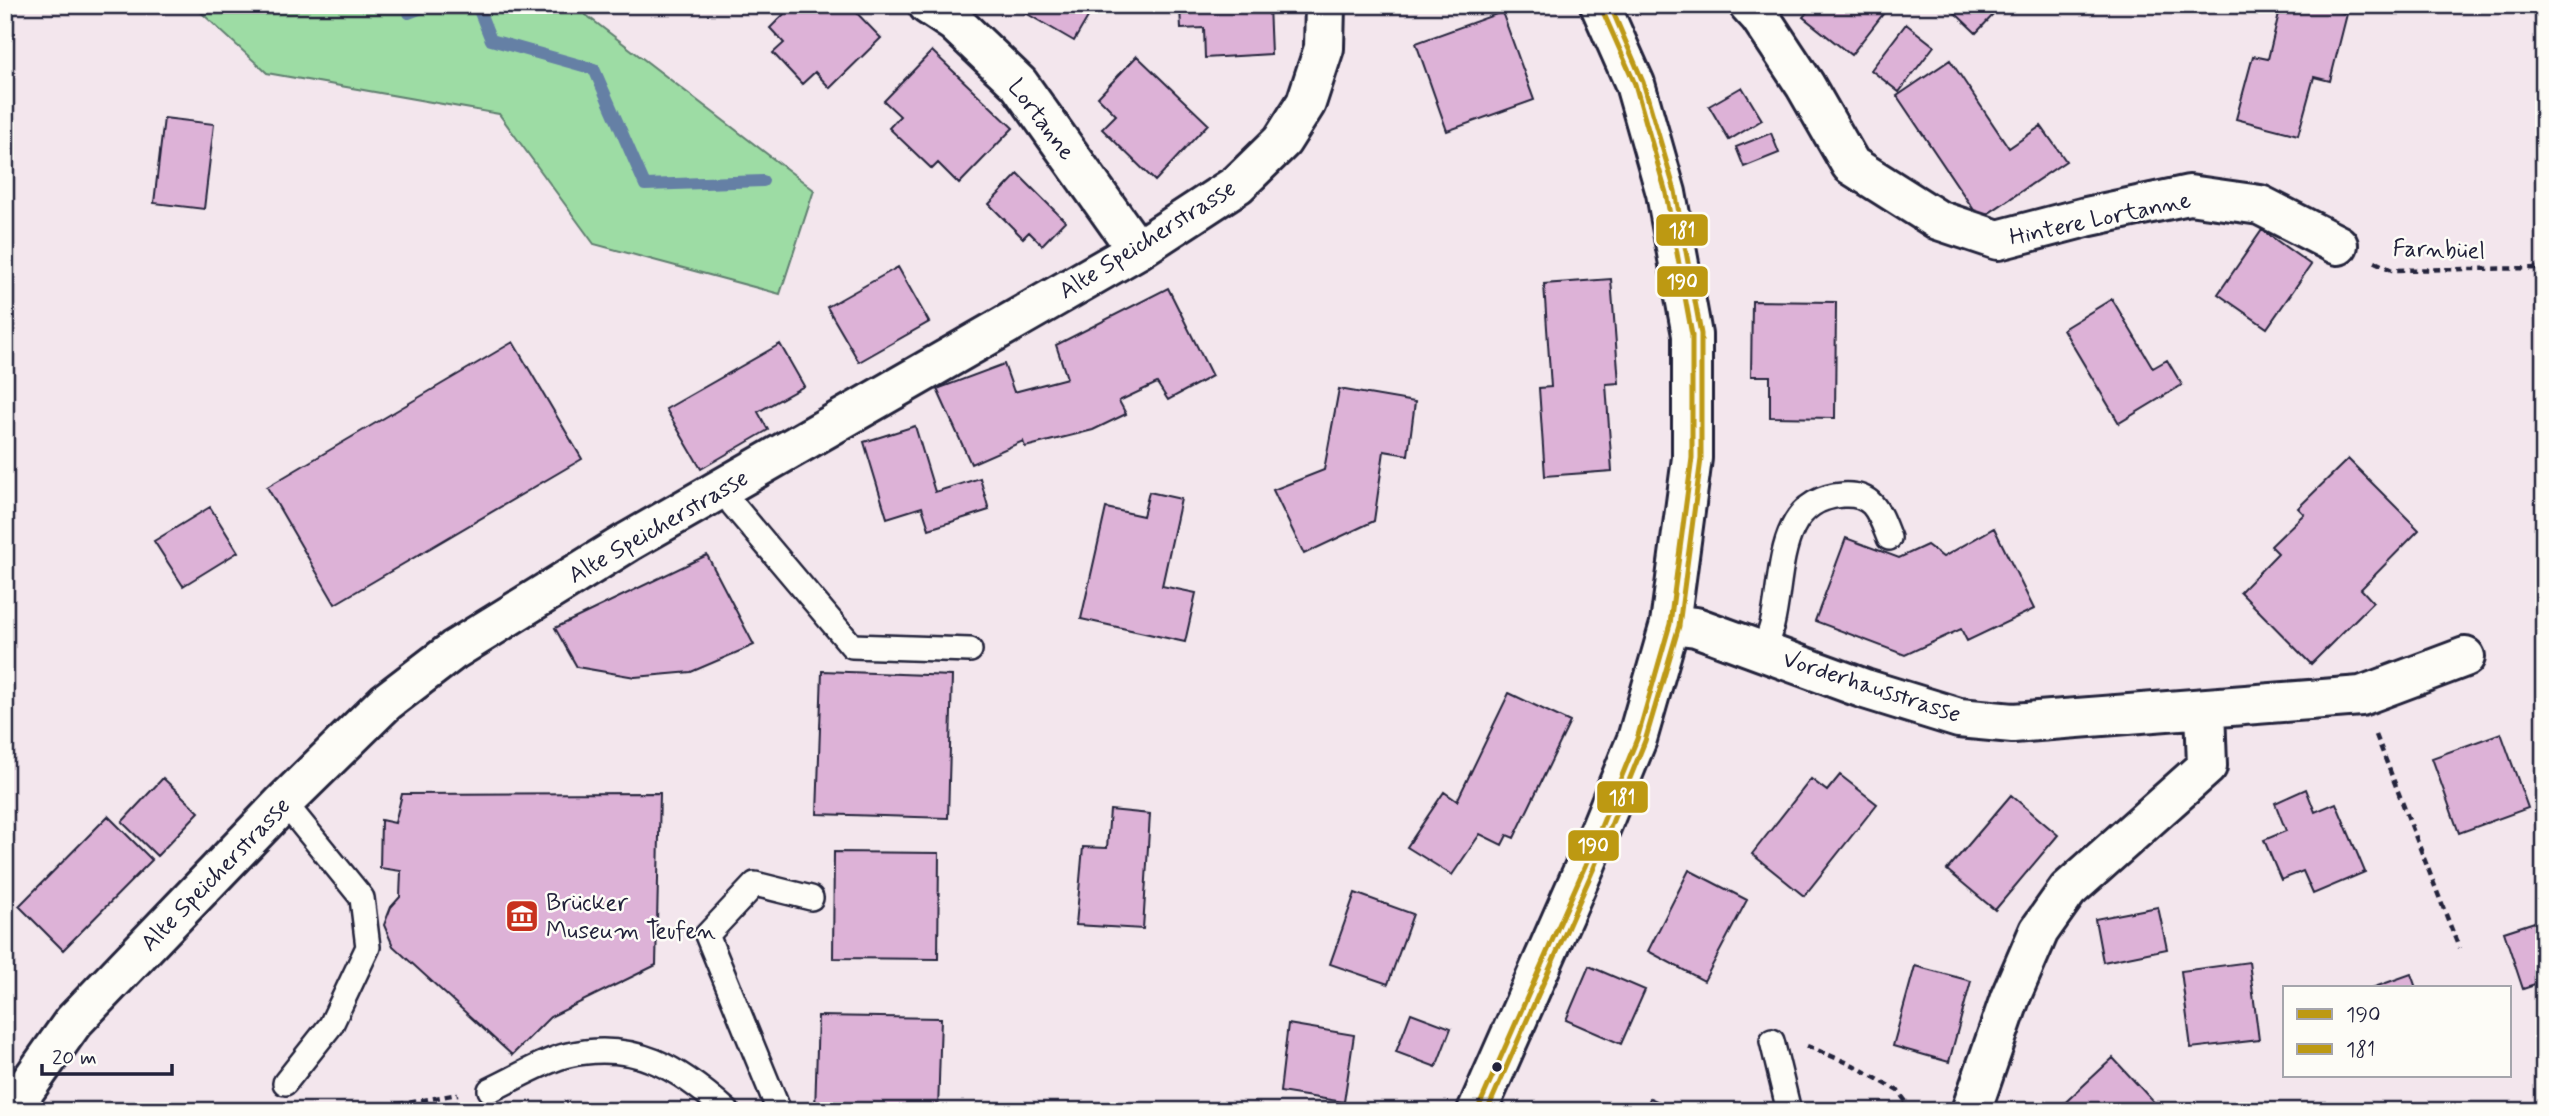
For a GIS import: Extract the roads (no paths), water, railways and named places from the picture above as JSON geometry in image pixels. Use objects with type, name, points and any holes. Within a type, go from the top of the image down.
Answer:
[{"type":"street","name":"Lortanne","points":[[928,5],[955,23],[1019,84],[1137,250]]},
{"type":"street","name":"Alte Speicherstrasse","points":[[10,1111],[73,1022],[284,802],[386,702],[454,650],[628,542],[1137,250],[1238,184],[1282,141],[1306,103],[1324,48],[1325,5]]},
{"type":"street","points":[[1476,1111],[1585,866],[1637,739],[1670,624],[1692,458],[1692,335],[1666,193],[1635,84],[1600,5]]},
{"type":"street","name":"Hintere Lortanne","points":[[1749,5],[1760,16],[1805,85],[1851,165],[1937,220],[1998,240],[2086,217],[2189,195],[2260,205],[2338,245]]},
{"type":"street","name":"Vorderhausstrasse","points":[[1670,624],[1696,627],[1865,689],[1959,718],[2013,723],[2361,695],[2465,657]]},
{"type":"street","points":[[1971,1111],[2010,998],[2039,931],[2068,890],[2207,766],[2205,709]]},
{"type":"lane","points":[[723,488],[733,505],[852,646],[970,650]]},
{"type":"lane","points":[[1764,650],[1773,624],[1780,569],[1791,528],[1809,506],[1830,496],[1855,494],[1877,507],[1889,538]]},
{"type":"lane","points":[[284,802],[362,898],[368,947],[331,1025],[285,1083]]},
{"type":"lane","points":[[779,1111],[707,935],[755,884],[811,898]]},
{"type":"lane","points":[[1772,1041],[1789,1111]]},
{"type":"lane","points":[[490,1090],[566,1055],[611,1049],[658,1060],[698,1085],[727,1111]]},
{"type":"waterway","points":[[407,5],[409,13],[430,5]]},
{"type":"waterway","points":[[477,5],[491,40],[594,69],[645,185],[763,181]]},
{"type":"place","name":"Brücker Museum Teufen","points":[[522,916]]}]
